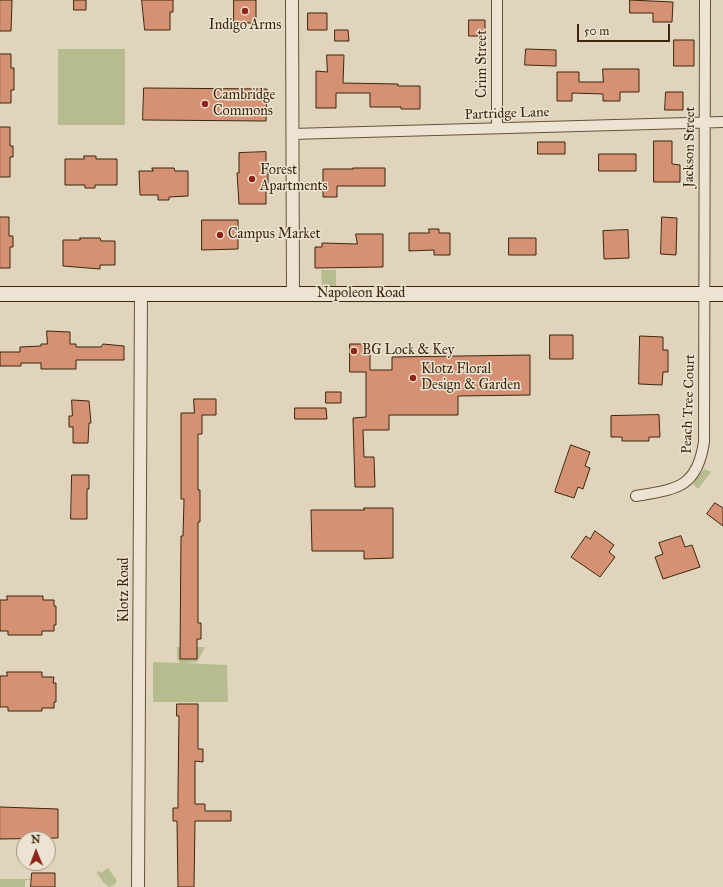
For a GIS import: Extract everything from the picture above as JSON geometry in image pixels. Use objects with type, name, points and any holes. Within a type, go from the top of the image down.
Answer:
[{"type":"main road","name":"Napoleon Road","points":[[0,294],[723,294]]},
{"type":"street","points":[[292,0],[293,294]]},
{"type":"street","name":"Crim Street","points":[[497,0],[498,128]]},
{"type":"street","name":"Jackson Street","points":[[704,294],[705,0]]},
{"type":"street","name":"Partridge Lane","points":[[292,134],[306,135],[723,122]]},
{"type":"street","name":"Klotz Road","points":[[138,887],[141,294]]},
{"type":"street","name":"Peach Tree Court","points":[[636,496],[660,492],[682,485],[692,477],[701,460],[704,442],[704,294]]},
{"type":"green space","points":[[58,49],[125,49],[125,125],[58,125]]},
{"type":"green space","points":[[321,270],[336,270],[336,287],[322,288]]},
{"type":"green space","points":[[704,469],[711,472],[698,489],[693,484]]},
{"type":"green space","points":[[177,647],[180,647],[180,659],[197,659],[197,647],[205,647],[197,662],[182,663],[227,665],[228,702],[153,702],[153,662],[180,663],[177,659]]},
{"type":"green space","points":[[108,868],[117,881],[114,885],[109,887],[103,882],[97,873],[98,871],[101,873]]},
{"type":"green space","points":[[0,879],[31,880],[25,880],[25,887],[0,887]]},
{"type":"building","points":[[0,0],[12,0],[11,31],[0,31]]},
{"type":"building","points":[[74,0],[86,0],[86,10],[74,10]]},
{"type":"building","points":[[142,0],[173,0],[173,12],[170,12],[170,30],[145,30]]},
{"type":"building","name":"Indigo Arms","points":[[234,0],[256,0],[256,23],[234,23]]},
{"type":"building","points":[[630,0],[673,2],[672,22],[653,22],[653,13],[630,13]]},
{"type":"building","points":[[308,13],[327,13],[327,30],[308,30]]},
{"type":"building","points":[[469,20],[485,20],[485,36],[469,36]]},
{"type":"building","points":[[335,30],[348,30],[349,41],[335,41]]},
{"type":"building","points":[[674,40],[694,40],[694,66],[674,66]]},
{"type":"building","points":[[526,49],[556,50],[556,66],[525,65]]},
{"type":"building","points":[[0,54],[11,54],[11,68],[14,68],[14,90],[11,90],[11,103],[0,103]]},
{"type":"building","points":[[327,55],[344,55],[343,83],[420,86],[420,109],[401,109],[401,107],[370,107],[370,93],[336,93],[336,108],[316,108],[316,71],[327,72]]},
{"type":"building","points":[[603,69],[639,69],[639,92],[620,92],[620,101],[603,101],[603,94],[572,93],[572,101],[557,101],[557,72],[579,72],[579,82],[603,82]]},
{"type":"building","name":"Cambridge Commons","points":[[144,88],[267,89],[266,121],[143,120]]},
{"type":"building","points":[[666,92],[683,92],[683,110],[665,110]]},
{"type":"building","points":[[0,127],[10,127],[10,146],[13,146],[13,157],[10,157],[10,177],[0,177]]},
{"type":"building","points":[[654,141],[672,141],[672,164],[680,165],[680,182],[654,182]]},
{"type":"building","points":[[538,142],[565,142],[565,154],[538,154]]},
{"type":"building","name":"Forest Apartments","points":[[266,152],[266,172],[268,172],[268,184],[266,185],[266,204],[239,204],[237,173],[239,173],[239,153]]},
{"type":"building","points":[[599,154],[636,154],[636,171],[599,171]]},
{"type":"building","points":[[84,156],[96,156],[96,159],[117,159],[117,185],[95,185],[95,188],[85,188],[85,185],[65,185],[65,159],[84,159]]},
{"type":"building","points":[[152,168],[174,168],[175,171],[188,171],[188,196],[169,197],[169,200],[158,200],[158,195],[140,195],[139,171],[153,171]]},
{"type":"building","points":[[385,168],[385,186],[337,186],[337,197],[323,197],[323,169]]},
{"type":"building","points":[[0,217],[9,217],[9,236],[13,236],[13,247],[10,247],[10,268],[0,268]]},
{"type":"building","points":[[662,217],[677,218],[676,255],[661,254]]},
{"type":"building","name":"Campus Market","points":[[202,220],[238,220],[238,249],[202,250]]},
{"type":"building","points":[[429,229],[439,229],[439,233],[450,233],[450,255],[434,255],[434,250],[409,251],[409,233],[429,233]]},
{"type":"building","points":[[628,230],[629,258],[604,259],[603,231]]},
{"type":"building","points":[[356,234],[383,234],[383,267],[315,268],[315,247],[322,247],[322,243],[357,244]]},
{"type":"building","points":[[80,238],[100,238],[101,241],[115,241],[115,265],[100,265],[100,269],[63,266],[63,240],[80,240]]},
{"type":"building","points":[[509,238],[536,238],[536,255],[509,255]]},
{"type":"building","points":[[47,331],[70,332],[70,344],[76,344],[76,347],[101,347],[103,344],[124,346],[124,360],[76,360],[76,369],[41,369],[41,363],[21,363],[21,366],[0,366],[0,352],[20,352],[20,347],[41,346],[41,344],[47,344]]},
{"type":"building","points":[[550,335],[573,335],[573,359],[550,359]]},
{"type":"building","points":[[640,336],[663,337],[663,350],[668,350],[668,372],[663,372],[662,385],[639,384]]},
{"type":"building","points":[[350,344],[370,344],[370,370],[392,370],[392,357],[530,355],[530,395],[458,396],[458,415],[389,415],[389,430],[363,430],[364,457],[374,457],[375,487],[355,487],[353,418],[366,417],[366,372],[350,372]]},
{"type":"building","points":[[326,392],[341,392],[341,403],[326,403]]},
{"type":"building","points":[[194,399],[216,399],[216,415],[202,415],[202,434],[198,434],[198,490],[200,490],[200,522],[198,522],[198,623],[201,623],[201,639],[197,639],[197,659],[180,659],[181,536],[183,536],[184,499],[181,499],[181,413],[194,413]]},
{"type":"building","points":[[72,400],[89,401],[91,423],[89,423],[88,443],[73,443],[73,427],[69,427],[69,416],[72,416]]},
{"type":"building","points":[[295,408],[326,408],[327,419],[295,419]]},
{"type":"building","points":[[659,415],[660,437],[649,437],[649,441],[622,441],[622,437],[611,437],[611,416]]},
{"type":"building","points":[[571,445],[590,452],[585,466],[590,468],[583,489],[578,487],[574,498],[555,492]]},
{"type":"building","points":[[72,475],[89,475],[89,489],[87,489],[87,519],[71,519]]},
{"type":"building","points":[[715,503],[723,508],[723,526],[707,514]]},
{"type":"building","points":[[364,508],[393,508],[393,558],[364,559],[364,551],[312,551],[311,510],[364,510]]},
{"type":"building","points":[[595,531],[614,545],[609,552],[615,557],[600,577],[571,557],[586,536],[590,539]]},
{"type":"building","points":[[681,536],[685,547],[692,545],[700,567],[663,579],[655,557],[663,554],[659,543]]},
{"type":"building","points":[[7,596],[43,596],[43,600],[54,600],[54,606],[56,606],[56,625],[54,625],[54,631],[42,631],[42,635],[8,635],[8,631],[0,631],[0,600],[7,600]]},
{"type":"building","points":[[7,672],[42,672],[42,677],[54,677],[53,683],[56,683],[56,702],[54,702],[54,708],[42,708],[42,711],[8,711],[8,707],[0,707],[0,676],[7,676]]},
{"type":"building","points":[[177,704],[198,704],[198,749],[203,749],[203,762],[195,761],[195,804],[205,804],[205,811],[231,811],[231,821],[195,821],[194,887],[178,887],[177,821],[173,821],[173,808],[178,808],[179,716],[177,716]]},
{"type":"building","points":[[0,807],[58,809],[58,838],[56,838],[56,831],[16,831],[16,839],[0,839]]},
{"type":"building","points":[[32,873],[55,873],[55,887],[31,887]]},
{"type":"place","name":"Indigo Arms","points":[[245,11]]},
{"type":"place","name":"Cambridge Commons","points":[[205,104]]},
{"type":"place","name":"Forest Apartments","points":[[252,179]]},
{"type":"place","name":"Campus Market","points":[[220,235]]},
{"type":"place","name":"BG Lock & Key","points":[[354,351]]},
{"type":"place","name":"Klotz Floral Design & Garden","points":[[413,378]]}]
